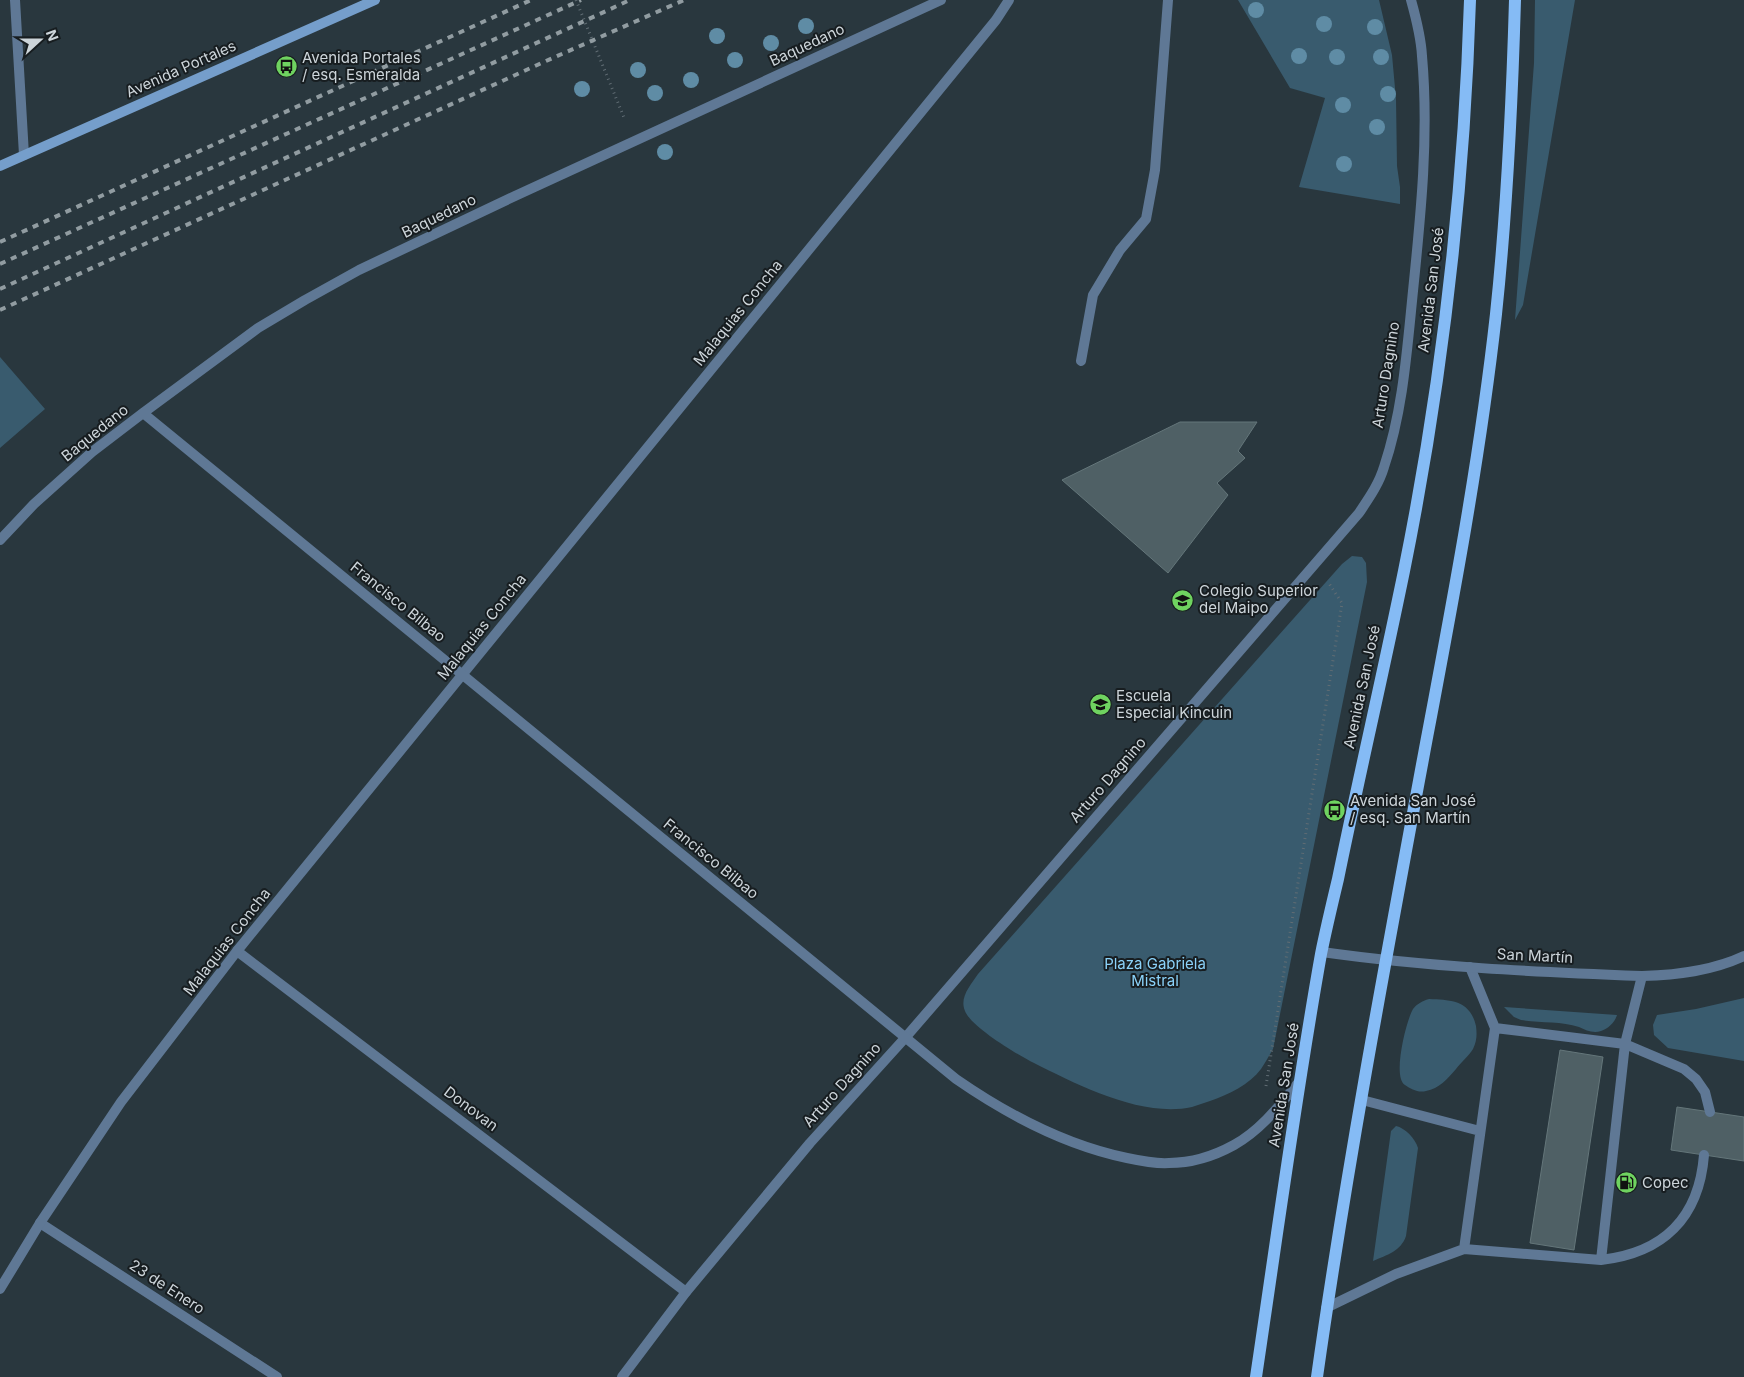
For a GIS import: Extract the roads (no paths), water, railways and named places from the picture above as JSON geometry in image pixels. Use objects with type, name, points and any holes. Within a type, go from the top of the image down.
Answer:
[{"type":"main road","name":"Avenida Portales","points":[[0,166],[375,0]]},
{"type":"main road","name":"Avenida San José","points":[[1256,1377],[1300,1081],[1322,952],[1405,568],[1427,437],[1453,248],[1462,152],[1470,0]]},
{"type":"main road","points":[[1316,1377],[1326,1308],[1386,961],[1467,523],[1483,418],[1496,313],[1505,207],[1512,100],[1515,0]]},
{"type":"street","points":[[15,0],[24,155]]},
{"type":"street","name":"Baquedano","points":[[0,540],[41,498],[92,452],[143,412],[258,328],[305,300],[359,270],[515,196],[941,0]]},
{"type":"street","name":"Malaquias Concha","points":[[0,1289],[40,1223],[121,1102],[237,950],[983,36],[1009,0]]},
{"type":"street","points":[[1081,361],[1093,295],[1120,250],[1146,219],[1155,170],[1168,0]]},
{"type":"street","name":"Arturo Dagnino","points":[[622,1377],[686,1292],[810,1143],[905,1038],[1359,513],[1375,489],[1384,467],[1400,402],[1419,228],[1425,136],[1422,54],[1411,0]]},
{"type":"street","name":"Francisco Bilbao","points":[[143,412],[905,1038],[956,1079],[986,1100],[1050,1133],[1112,1155],[1168,1163],[1192,1161],[1215,1154],[1236,1144],[1259,1127],[1300,1081]]},
{"type":"street","name":"Donovan","points":[[237,950],[686,1292]]},
{"type":"street","name":"San Martín","points":[[1322,952],[1386,961],[1642,976],[1673,975],[1702,970],[1732,962],[1744,956]]},
{"type":"street","points":[[1464,1249],[1495,1028],[1470,967]]},
{"type":"street","points":[[1601,1260],[1625,1044],[1642,976]]},
{"type":"street","points":[[1495,1028],[1625,1044],[1684,1069],[1696,1079],[1705,1092],[1710,1112]]},
{"type":"street","points":[[1362,1100],[1480,1131]]},
{"type":"street","points":[[1326,1308],[1396,1274],[1464,1249],[1601,1260],[1622,1257],[1641,1251],[1659,1241],[1675,1228],[1687,1212],[1696,1194],[1702,1175],[1704,1155]]},
{"type":"street","name":"23 de Enero","points":[[40,1223],[277,1377]]},
{"type":"railway","points":[[0,242],[531,0]]},
{"type":"railway","points":[[0,264],[581,0]]},
{"type":"railway","points":[[0,289],[630,0]]},
{"type":"railway","points":[[0,310],[684,0]]},
{"type":"place","name":"Avenida Portales / esq. Esmeralda","points":[[286,67]]},
{"type":"place","name":"Colegio Superior del Maipo","points":[[1183,600]]},
{"type":"place","name":"Escuela Especial Kincuin","points":[[1100,705]]},
{"type":"place","name":"Avenida San José / esq. San Martín","points":[[1334,810]]},
{"type":"place","name":"Copec","points":[[1626,1183]]},
{"type":"park label","name":"Plaza Gabriela Mistral","points":[[1155,972]]}]
